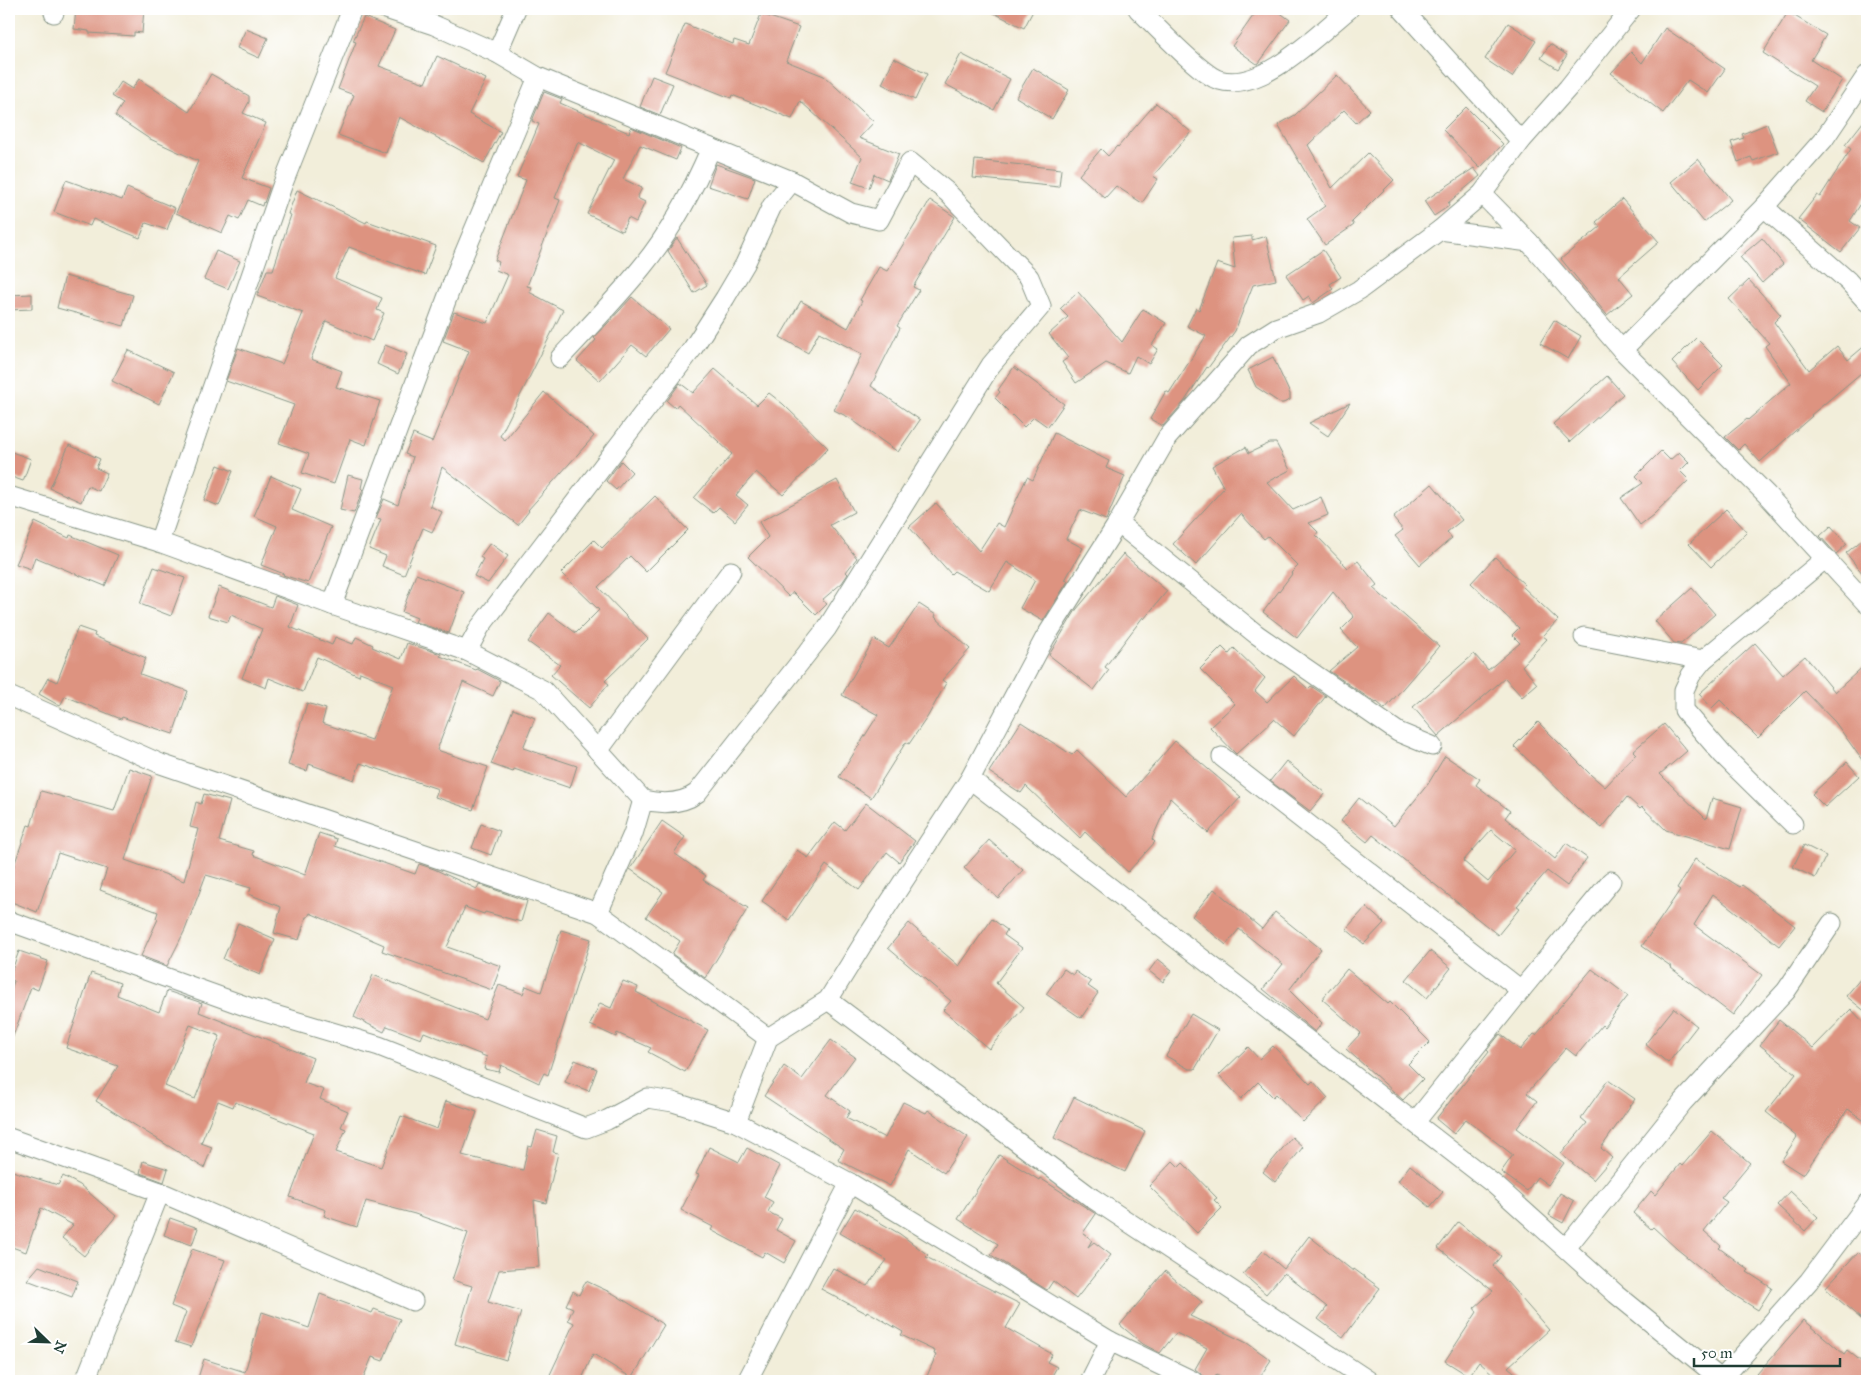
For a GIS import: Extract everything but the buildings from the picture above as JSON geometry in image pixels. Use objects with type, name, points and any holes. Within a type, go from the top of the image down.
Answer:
[{"type":"street","points":[[159,542],[282,186],[352,9]]},
{"type":"street","points":[[9,496],[159,542],[332,605],[467,651],[543,690],[642,800],[658,804],[681,802],[697,793],[827,628],[991,365],[1040,306],[1029,277],[947,192],[910,162],[878,220],[852,213],[792,181],[538,77],[497,53],[434,25],[386,9]]},
{"type":"street","points":[[497,53],[516,9]]},
{"type":"street","points":[[1138,9],[1202,70],[1218,80],[1235,82],[1256,77],[1280,65],[1349,9]]},
{"type":"street","points":[[1402,9],[1520,141]]},
{"type":"street","points":[[736,1122],[768,1038],[828,1000],[868,934],[970,779],[1044,638],[1118,524],[1167,438],[1249,345],[1276,328],[1319,313],[1359,290],[1440,230],[1482,194],[1520,141],[1568,88],[1631,9]]},
{"type":"street","points":[[1622,350],[1764,207],[1824,139],[1867,76]]},
{"type":"street","points":[[332,605],[459,266],[538,77]]},
{"type":"street","points":[[560,358],[643,266],[675,220],[698,179],[711,148]]},
{"type":"street","points":[[467,651],[480,627],[693,348],[745,264],[772,206],[792,181]]},
{"type":"street","points":[[1482,194],[1530,242],[1622,350],[1767,495],[1867,604]]},
{"type":"street","points":[[1764,207],[1848,281],[1867,302]]},
{"type":"street","points":[[1440,230],[1530,242]]},
{"type":"street","points":[[1118,524],[1256,634],[1398,732],[1432,746]]},
{"type":"street","points":[[1793,824],[1723,755],[1684,710],[1684,690],[1691,675],[1703,660],[1826,558]]},
{"type":"street","points":[[598,750],[731,571]]},
{"type":"street","points":[[1584,637],[1703,660]]},
{"type":"street","points":[[9,696],[161,764],[598,913],[768,1038]]},
{"type":"street","points":[[1222,757],[1521,990]]},
{"type":"street","points":[[970,779],[1507,1195],[1616,1294],[1722,1380],[1809,1281],[1867,1204]]},
{"type":"street","points":[[598,913],[633,834],[642,800]]},
{"type":"street","points":[[1415,1122],[1611,881]]},
{"type":"street","points":[[9,922],[248,1006],[379,1046],[586,1128],[607,1120],[648,1098],[673,1102],[736,1122],[850,1182],[1110,1341],[1193,1381]]},
{"type":"street","points":[[1566,1248],[1683,1102],[1786,991],[1832,923]]},
{"type":"street","points":[[828,1000],[1092,1198],[1369,1381]]},
{"type":"street","points":[[9,1138],[160,1192],[413,1301]]},
{"type":"street","points":[[747,1381],[850,1182]]},
{"type":"street","points":[[85,1381],[160,1192]]},
{"type":"street","points":[[1090,1381],[1110,1341]]}]
